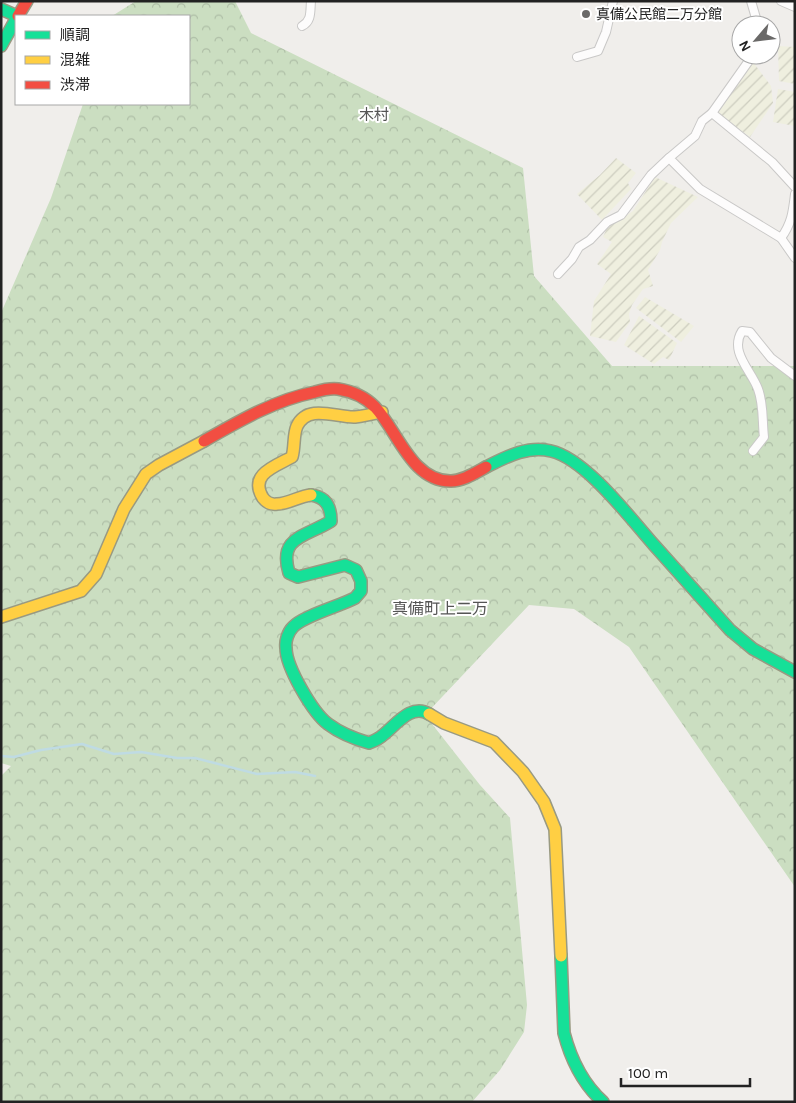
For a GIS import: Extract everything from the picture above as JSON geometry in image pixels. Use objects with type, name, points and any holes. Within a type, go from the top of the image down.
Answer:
[{"type":"street","points":[[18,15],[27,1]]},
{"type":"street","points":[[302,26],[307,23],[310,16],[311,1]]},
{"type":"street","points":[[577,57],[598,51],[606,32],[614,1]]},
{"type":"street","points":[[751,1],[755,15]]},
{"type":"street","points":[[781,1],[795,7]]},
{"type":"street","points":[[1,9],[15,16]]},
{"type":"street","points":[[1,46],[15,21]]},
{"type":"street","points":[[558,274],[572,259],[579,247],[590,240],[607,222],[621,215],[650,175],[695,136],[702,121],[712,112],[746,65]]},
{"type":"street","points":[[712,112],[772,162],[795,187]]},
{"type":"street","points":[[669,158],[700,189],[781,238],[795,258]]},
{"type":"street","points":[[781,238],[789,227],[795,194]]},
{"type":"street","points":[[753,451],[764,436],[763,412],[758,389],[738,351],[738,338],[742,331],[750,332],[771,358],[795,376]]},
{"type":"street","points":[[1,617],[17,610],[81,591],[98,571],[128,500],[149,472],[264,408],[303,393],[337,388],[362,396],[382,412],[410,459],[429,476],[449,482],[471,476],[497,461],[522,451],[547,448],[571,459],[609,494],[742,642],[764,657],[795,672]]},
{"type":"street","points":[[382,412],[354,417],[313,413],[304,417],[298,424],[295,434],[296,447],[292,457],[263,473],[260,480],[259,490],[264,500],[272,504],[280,504],[302,496],[320,496],[327,502],[331,513],[331,521],[293,541],[287,547],[284,556],[289,573],[298,577],[345,565],[356,570],[361,580],[360,591],[355,598],[294,626],[287,638],[285,650],[288,661],[322,720],[359,740],[369,743],[381,737],[407,714],[424,710],[444,723],[494,742],[523,772],[544,802],[555,829],[564,1033],[568,1050],[581,1077],[593,1094],[603,1102]]},
{"type":"green space","points":[[136,1],[235,1],[251,33],[523,168],[534,276],[612,366],[795,366],[795,887],[629,647],[574,609],[529,605],[425,715],[480,785],[510,818],[527,1005],[524,1032],[500,1070],[472,1102],[1,1102],[1,776],[11,766],[1,763],[1,313],[51,198],[83,105],[190,105],[190,15],[114,15]]},
{"type":"green space","points":[[781,46],[795,47],[795,84],[779,81]]},
{"type":"green space","points":[[751,65],[755,65],[771,86],[773,103],[750,137],[717,113]]},
{"type":"green space","points":[[778,89],[795,92],[795,126],[773,122]]},
{"type":"green space","points":[[616,158],[636,173],[628,183],[631,189],[602,220],[577,194],[600,175]]},
{"type":"green space","points":[[655,177],[698,197],[671,223],[660,250],[648,270],[653,286],[643,289],[632,305],[629,314],[630,322],[616,342],[590,336],[594,301],[611,274],[597,264],[612,242],[603,237],[607,228],[633,211]]},
{"type":"green space","points":[[645,297],[694,326],[681,342],[636,308]]},
{"type":"green space","points":[[639,316],[677,343],[669,360],[663,357],[654,364],[624,345]]},
{"type":"waterway","points":[[1,756],[14,757],[41,750],[82,744],[114,754],[141,752],[177,758],[195,758],[257,774],[295,772],[315,776]]},
{"type":"traffic: fast","points":[[1,9],[15,15]]},
{"type":"traffic: fast","points":[[1,46],[15,21]]},
{"type":"traffic: fast","points":[[486,467],[517,453],[534,450],[551,451],[564,456],[578,465],[607,491],[730,630],[753,649],[795,672]]},
{"type":"traffic: fast","points":[[311,495],[324,500],[329,507],[331,521],[296,539],[291,545],[287,552],[289,573],[298,577],[345,565],[356,570],[361,581],[361,591],[355,598],[305,619],[290,631],[286,642],[287,656],[301,689],[315,710],[328,724],[358,740],[369,743],[380,738],[410,713],[422,711],[429,714]]},
{"type":"traffic: fast","points":[[561,956],[564,1033],[574,1062],[583,1079],[603,1102]]},
{"type":"traffic: slow","points":[[311,495],[286,503],[273,504],[265,500],[259,490],[261,477],[272,468],[292,457],[294,437],[297,426],[302,419],[315,413],[355,417],[382,412]]},
{"type":"traffic: slow","points":[[1,617],[81,591],[96,574],[124,509],[146,474],[204,441]]},
{"type":"traffic: slow","points":[[429,714],[444,723],[494,742],[523,772],[544,802],[555,829],[561,956]]},
{"type":"traffic: jam","points":[[19,15],[27,1]]},
{"type":"traffic: jam","points":[[204,441],[244,419],[286,400],[323,390],[338,389],[358,395],[375,407],[416,464],[426,473],[437,479],[460,480],[486,467]]},
{"type":"place","name":"真備公民館二万分館","points":[[586,14]]},
{"type":"district","name":"木村","points":[[374,115]]},
{"type":"district","name":"真備町上二万","points":[[440,608]]}]
